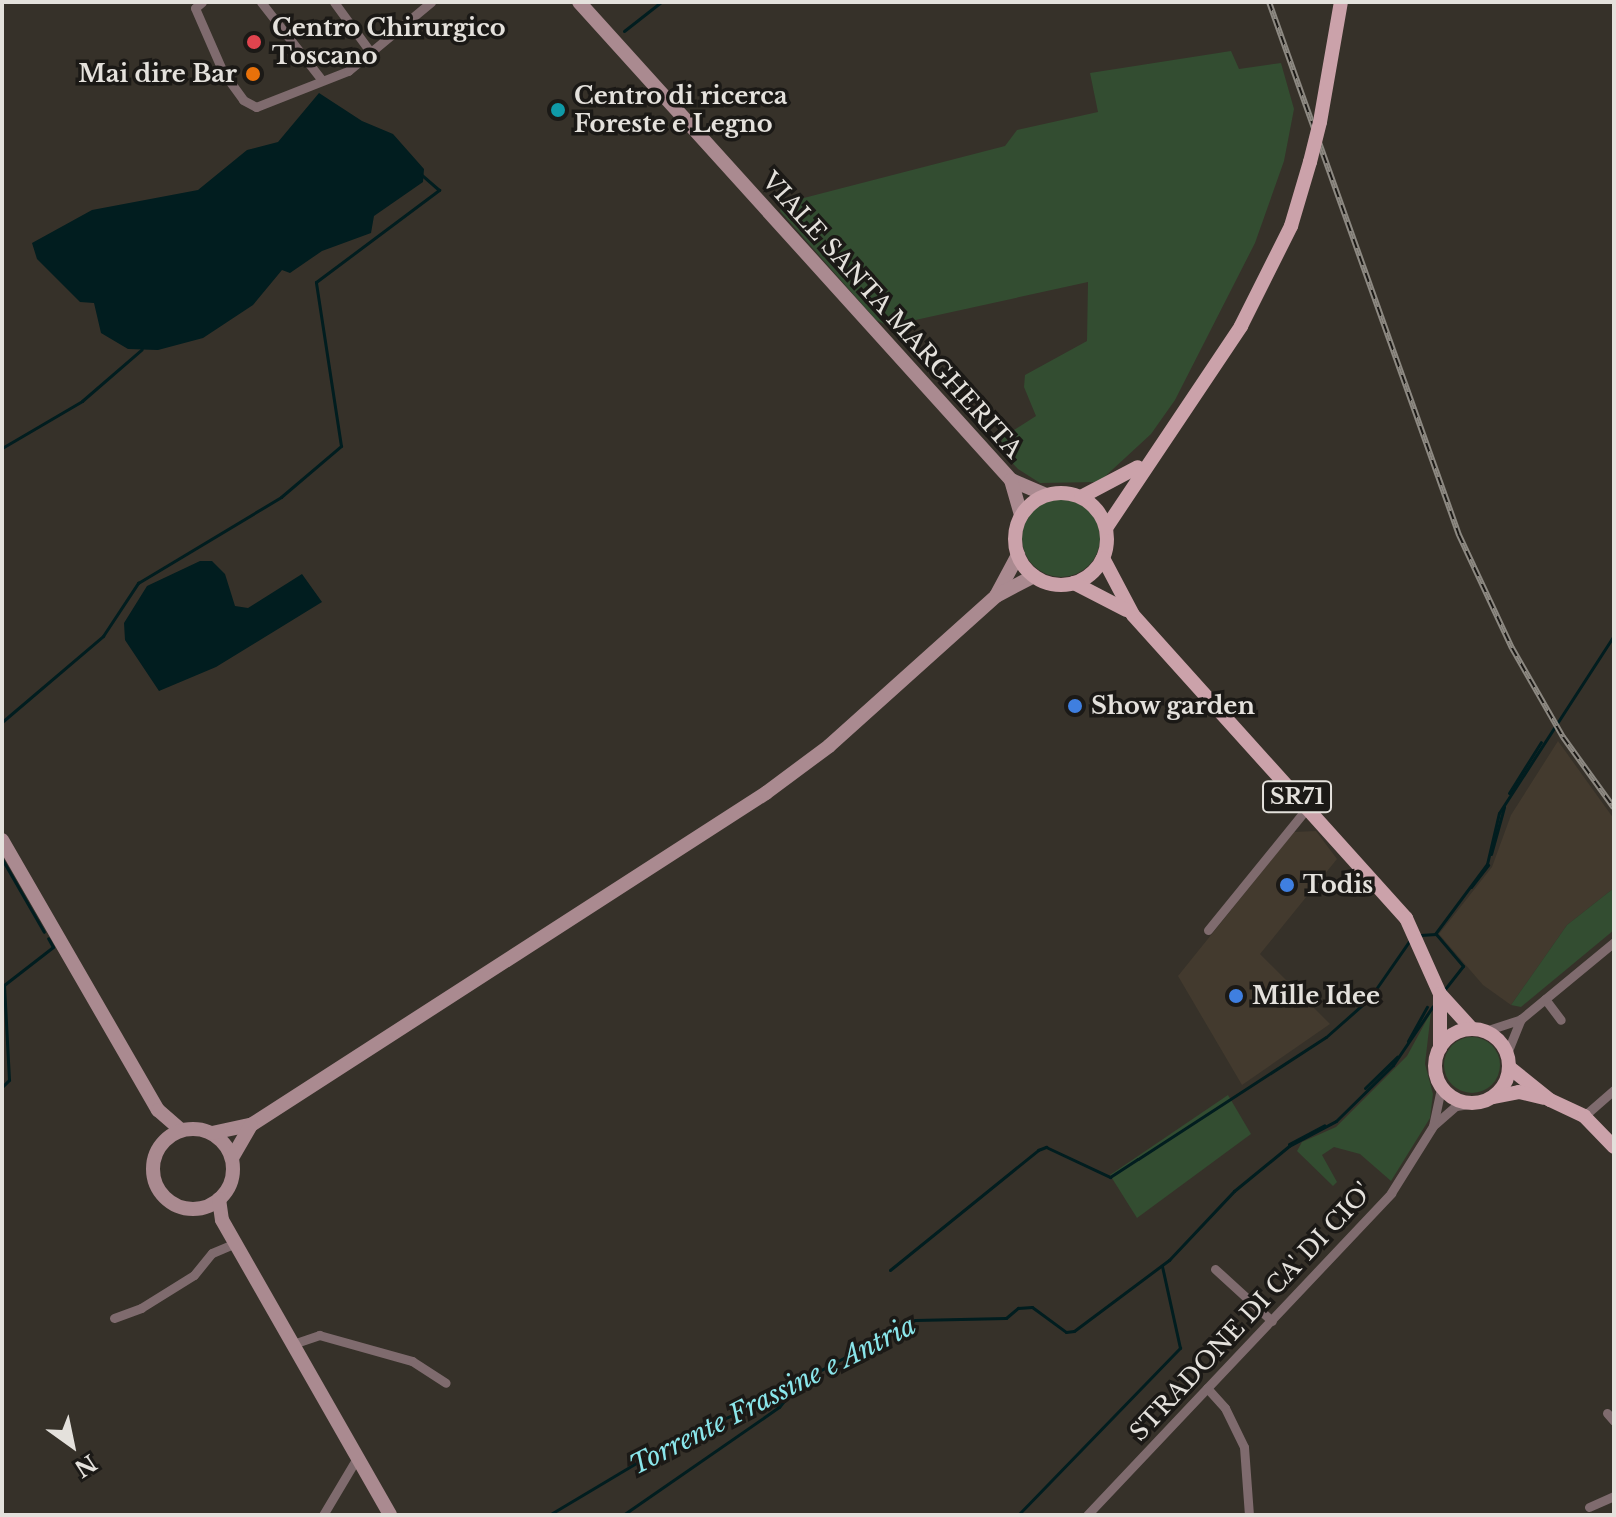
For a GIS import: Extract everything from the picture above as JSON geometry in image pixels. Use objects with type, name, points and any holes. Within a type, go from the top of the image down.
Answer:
[{"type":"main road","points":[[1334,2],[1334,49]]},
{"type":"main road","points":[[1074,583],[1092,573],[1103,558],[1106,528],[1148,460],[1202,390],[1241,326],[1291,226],[1320,122],[1341,2]]},
{"type":"main road","points":[[1034,576],[1018,555],[1015,536],[1021,516],[1046,495],[1081,497],[1111,485],[1148,460]]},
{"type":"main road","points":[[1081,497],[1097,509],[1106,528]]},
{"type":"main road","name":"SR71","points":[[1103,558],[1133,615],[1406,918],[1440,994],[1550,1100]]},
{"type":"main road","name":"SR71","points":[[1034,576],[1053,584],[1074,583],[1133,615]]},
{"type":"main road","name":"SR71","points":[[1440,994],[1440,1048],[1435,1067],[1441,1087]]},
{"type":"main road","points":[[1440,1048],[1448,1038],[1478,1030]]},
{"type":"main road","points":[[1494,1097],[1508,1060]]},
{"type":"main road","points":[[1441,1087],[1470,1104]]},
{"type":"main road","name":"SR71","points":[[1470,1104],[1519,1092],[1550,1100],[1584,1116],[1614,1147]]},
{"type":"street","points":[[202,2],[195,8],[223,72],[243,100],[256,107],[348,71],[431,2]]},
{"type":"street","points":[[261,2],[321,79]]},
{"type":"street","points":[[334,2],[371,53]]},
{"type":"street","name":"VIALE SANTA MARGHERITA","points":[[579,2],[1011,480],[1021,500],[1021,516]]},
{"type":"street","name":"VIALE SANTA MARGHERITA","points":[[1011,480],[1046,495]]},
{"type":"street","points":[[996,596],[1018,555]]},
{"type":"street","points":[[2,840],[158,1110],[181,1130],[212,1133],[251,1125],[766,793],[829,746],[996,596],[1034,576]]},
{"type":"street","points":[[1208,930],[1307,808]]},
{"type":"street","points":[[1478,1030],[1521,1019],[1614,942]]},
{"type":"street","points":[[1545,999],[1561,1020]]},
{"type":"street","points":[[1508,1060],[1521,1019]]},
{"type":"street","points":[[1433,1126],[1441,1087]]},
{"type":"street","points":[[1584,1116],[1614,1090]]},
{"type":"street","points":[[1433,1126],[1456,1106],[1470,1104]]},
{"type":"street","points":[[158,1110],[163,1142]]},
{"type":"street","points":[[181,1130],[163,1142],[152,1167],[161,1195],[186,1209],[205,1207],[219,1199],[230,1186],[232,1158],[251,1125]]},
{"type":"street","name":"STRADONE DI CA' DI CIO'","points":[[1087,1515],[1371,1221],[1433,1126]]},
{"type":"street","points":[[212,1133],[232,1158]]},
{"type":"street","points":[[219,1199],[222,1220]]},
{"type":"street","points":[[205,1207],[222,1220],[236,1243],[390,1515]]},
{"type":"street","points":[[114,1318],[194,1275],[212,1253],[236,1243]]},
{"type":"street","points":[[1215,1269],[1272,1321]]},
{"type":"street","points":[[293,1344],[319,1335],[412,1361],[446,1383]]},
{"type":"street","points":[[1207,1388],[1225,1408],[1244,1447],[1249,1515]]},
{"type":"street","points":[[323,1515],[357,1458]]},
{"type":"street","points":[[1589,1507],[1614,1496]]},
{"type":"shaded area","points":[[1558,741],[1614,819],[1614,888],[1567,925],[1511,1005],[1483,985],[1439,934],[1492,867],[1511,815]]},
{"type":"shaded area","points":[[1316,831],[1337,859],[1260,954],[1330,1024],[1242,1085],[1178,976],[1294,832]]},
{"type":"green space","points":[[1231,51],[1239,69],[1281,63],[1294,109],[1284,161],[1255,243],[1175,400],[1151,434],[1099,482],[1040,483],[1018,469],[999,449],[1003,437],[1036,416],[1024,387],[1025,375],[1087,341],[1088,282],[888,326],[876,320],[780,211],[783,204],[796,200],[1005,146],[1017,130],[1098,112],[1090,73]]},
{"type":"green space","points":[[1061,499],[1076,502],[1089,510],[1097,523],[1100,538],[1097,553],[1089,566],[1076,574],[1061,577],[1046,574],[1033,566],[1025,553],[1022,538],[1025,523],[1033,510],[1046,502]]},
{"type":"green space","points":[[1614,888],[1614,930],[1521,1007],[1511,1005],[1567,925]]},
{"type":"green space","points":[[1431,1012],[1425,1064],[1433,1094],[1430,1118],[1391,1181],[1360,1154],[1334,1147],[1322,1155],[1337,1182],[1333,1186],[1297,1151],[1302,1142],[1336,1127],[1407,1056]]},
{"type":"green space","points":[[1472,1037],[1491,1046],[1500,1065],[1491,1084],[1472,1093],[1453,1084],[1444,1065],[1453,1046]]},
{"type":"green space","points":[[1228,1095],[1251,1134],[1137,1218],[1110,1175]]},
{"type":"water","points":[[319,93],[362,121],[393,134],[424,169],[423,182],[374,216],[371,233],[322,251],[290,273],[282,270],[253,305],[203,338],[158,350],[128,349],[101,333],[94,303],[80,302],[37,259],[32,243],[92,210],[198,190],[247,150],[278,142]]},
{"type":"water","points":[[200,561],[212,561],[225,574],[235,606],[248,608],[302,574],[322,602],[216,667],[159,691],[125,640],[124,623],[147,586]]},
{"type":"waterway","points":[[624,31],[661,2]]},
{"type":"waterway","points":[[2,722],[103,636],[138,583],[281,497],[341,446],[316,282],[439,190],[422,175]]},
{"type":"waterway","points":[[2,448],[82,401],[142,349]]},
{"type":"waterway","points":[[1435,934],[1487,864],[1499,813],[1614,635]]},
{"type":"waterway","name":"Torrente Frassine e Antria","points":[[1509,793],[1541,742]]},
{"type":"waterway","name":"Torrente Frassine e Antria","points":[[1491,854],[1504,807]]},
{"type":"waterway","points":[[2,859],[44,932]]},
{"type":"waterway","name":"Torrente Frassine e Antria","points":[[1471,887],[1488,865]]},
{"type":"waterway","name":"Torrente Frassine e Antria","points":[[1436,934],[1463,966],[1444,990]]},
{"type":"waterway","points":[[1420,935],[1436,934]]},
{"type":"waterway","points":[[2,1087],[9,1080],[4,985],[53,947],[48,938]]},
{"type":"waterway","points":[[890,1270],[1038,1150],[1046,1147],[1110,1177],[1326,1037],[1369,999],[1410,940]]},
{"type":"waterway","name":"Torrente Frassine e Antria","points":[[549,1515],[670,1443],[757,1404],[915,1320],[1006,1318],[1018,1308],[1032,1307],[1066,1332],[1074,1331],[1169,1260],[1234,1191],[1289,1146],[1336,1121],[1393,1065],[1433,1006]]},
{"type":"waterway","name":"Torrente Frassine e Antria","points":[[1408,1041],[1427,1007]]},
{"type":"waterway","name":"Torrente Frassine e Antria","points":[[1365,1088],[1397,1057]]},
{"type":"waterway","name":"Torrente Frassine e Antria","points":[[1289,1144],[1324,1125]]},
{"type":"waterway","points":[[1018,1515],[1180,1348],[1162,1266]]},
{"type":"waterway","points":[[623,1515],[779,1407],[784,1401],[779,1389]]},
{"type":"railway","points":[[1269,2],[1459,535],[1512,648],[1563,737],[1614,808]]},
{"type":"place","name":"Centro Chirurgico Toscano","points":[[254,42]]},
{"type":"place","name":"Mai dire Bar","points":[[253,74]]},
{"type":"place","name":"Centro di ricerca Foreste e Legno","points":[[558,110]]},
{"type":"place","name":"Show garden","points":[[1075,706]]},
{"type":"place","name":"Todis","points":[[1287,885]]},
{"type":"place","name":"Mille Idee","points":[[1236,996]]}]
